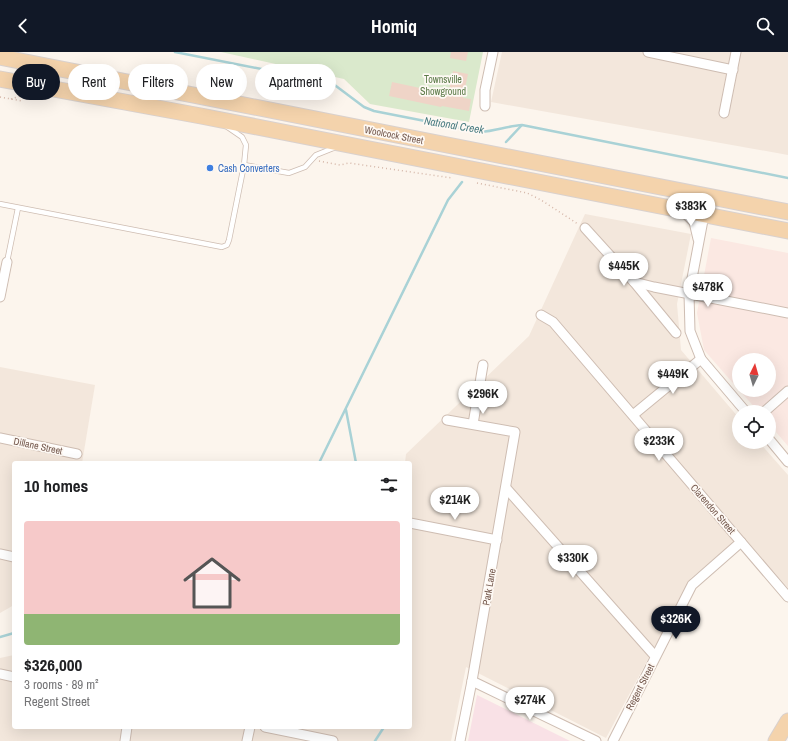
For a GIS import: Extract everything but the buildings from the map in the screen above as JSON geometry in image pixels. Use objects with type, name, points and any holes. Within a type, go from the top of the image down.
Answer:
[{"type":"main road","name":"Woolcock Street","points":[[0,57],[788,212]]},
{"type":"main road","name":"Woolcock Street","points":[[0,78],[12,81]]},
{"type":"main road","points":[[0,85],[12,86]]},
{"type":"main road","name":"Woolcock Street","points":[[60,90],[202,116],[788,231]]},
{"type":"main road","points":[[682,192],[702,204],[704,208],[704,215]]},
{"type":"main road","points":[[776,741],[788,722]]},
{"type":"street","points":[[485,106],[485,90],[493,52]]},
{"type":"street","points":[[648,52],[733,70]]},
{"type":"street","points":[[724,113],[736,52]]},
{"type":"street","points":[[680,210],[694,222],[697,230],[698,244]]},
{"type":"street","points":[[704,215],[689,294],[690,331],[701,359],[740,405]]},
{"type":"street","points":[[585,228],[634,282],[676,333]]},
{"type":"street","points":[[0,297],[7,262]]},
{"type":"street","points":[[634,282],[788,313]]},
{"type":"street","name":"Clarendon Street","points":[[541,315],[553,322],[788,597]]},
{"type":"street","points":[[633,415],[701,359]]},
{"type":"street","points":[[447,420],[473,424],[483,365]]},
{"type":"street","points":[[772,405],[788,391]]},
{"type":"street","name":"Park Lane","points":[[460,741],[472,681],[515,432],[473,424]]},
{"type":"street","name":"Dillane Street","points":[[0,438],[77,454]]},
{"type":"street","points":[[776,447],[788,462]]},
{"type":"street","points":[[506,488],[655,656]]},
{"type":"street","points":[[412,523],[497,540]]},
{"type":"street","name":"Regent Street","points":[[613,741],[692,585],[741,542]]},
{"type":"street","points":[[0,554],[12,557]]},
{"type":"street","points":[[0,674],[12,677]]},
{"type":"street","points":[[472,681],[596,741]]},
{"type":"street","points":[[125,741],[128,729]]},
{"type":"street","points":[[247,741],[250,729]]},
{"type":"street","points":[[275,729],[333,741]]},
{"type":"lane","points":[[0,204],[222,247],[227,245],[230,240],[244,165],[246,145],[242,137],[226,126],[202,116]]},
{"type":"lane","points":[[244,165],[289,173],[305,167],[316,155],[346,144]]},
{"type":"lane","points":[[7,262],[18,208]]},
{"type":"path","points":[[0,97],[22,101]]},
{"type":"path","points":[[312,159],[340,165],[349,163],[454,178]]},
{"type":"path","points":[[472,181],[527,194],[541,200],[585,228]]},
{"type":"shaded area","points":[[502,52],[788,52],[788,155],[491,102]]},
{"type":"shaded area","points":[[585,214],[691,234],[677,304],[681,350],[732,410],[732,449],[765,449],[788,475],[788,588],[742,536],[691,578],[606,738],[466,667],[451,741],[0,741],[0,658],[12,655],[12,729],[412,729],[412,461],[405,461],[406,454],[529,336]]},
{"type":"shaded area","points":[[711,238],[788,253],[788,446],[776,432],[776,405],[753,405],[745,397],[776,397],[776,353],[732,353],[732,382],[704,350],[697,313]]},
{"type":"shaded area","points":[[0,367],[95,385],[82,461],[12,461],[12,606],[0,613]]},
{"type":"shaded area","points":[[477,695],[570,741],[468,741]]},
{"type":"green space","name":"Townsville Showground","points":[[221,52],[483,52],[469,122],[370,104],[344,79],[336,77],[336,64],[276,64]]},
{"type":"waterway","name":"National Creek","points":[[175,52],[332,83],[364,107],[374,111],[481,132],[522,125],[788,178]]},
{"type":"waterway","points":[[506,142],[521,126]]},
{"type":"waterway","points":[[320,461],[448,200],[462,182]]},
{"type":"waterway","points":[[346,410],[356,461]]},
{"type":"waterway","points":[[0,637],[12,634]]},
{"type":"waterway","points":[[375,741],[383,729]]},
{"type":"place","name":"Cash Converters","points":[[210,168]]}]
